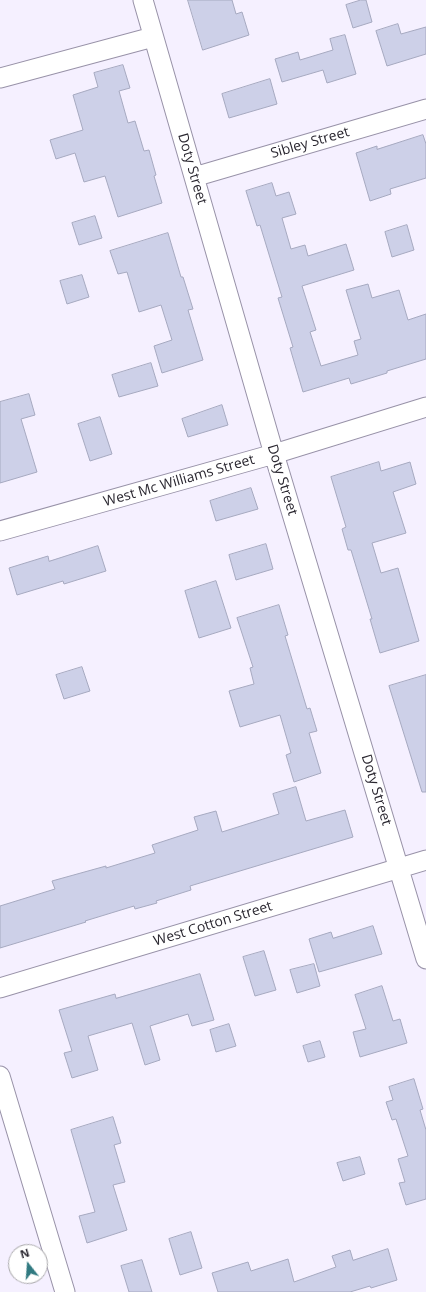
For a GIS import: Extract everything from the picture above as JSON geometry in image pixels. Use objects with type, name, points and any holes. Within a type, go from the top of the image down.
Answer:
[{"type":"street","name":"Doty Street","points":[[143,0],[274,454],[426,959]]},
{"type":"street","points":[[0,78],[153,37]]},
{"type":"street","name":"Sibley Street","points":[[194,177],[426,109]]},
{"type":"street","name":"West Mc Williams Street","points":[[0,531],[274,454],[426,407]]},
{"type":"street","name":"West Cotton Street","points":[[0,988],[426,860]]},
{"type":"street","points":[[0,1076],[65,1292]]},
{"type":"building","points":[[188,0],[232,0],[236,14],[242,12],[249,35],[203,50]]},
{"type":"building","points":[[361,0],[366,0],[372,22],[353,28],[346,5]]},
{"type":"building","points":[[398,24],[401,34],[426,27],[426,54],[387,66],[376,31]]},
{"type":"building","points":[[345,35],[356,74],[327,83],[323,70],[282,82],[275,59],[298,52],[300,60],[333,50],[330,39]]},
{"type":"building","points":[[123,65],[130,88],[119,91],[128,123],[135,121],[144,151],[149,150],[156,175],[154,176],[162,203],[118,217],[105,176],[84,182],[75,153],[56,159],[50,140],[83,130],[73,95],[98,87],[94,73]]},
{"type":"building","points":[[270,79],[277,104],[229,118],[222,94]]},
{"type":"building","points":[[423,135],[426,144],[426,178],[390,189],[391,194],[370,201],[356,153],[377,146],[377,149]]},
{"type":"building","points":[[272,183],[276,196],[289,192],[296,214],[282,218],[291,249],[305,245],[308,256],[346,244],[354,270],[302,286],[316,330],[310,332],[321,366],[358,355],[354,341],[361,339],[346,290],[368,284],[372,298],[399,290],[408,320],[426,314],[426,359],[351,384],[349,378],[303,392],[290,348],[293,347],[278,298],[282,297],[260,225],[257,226],[246,191]]},
{"type":"building","points":[[95,216],[102,238],[79,245],[72,223]]},
{"type":"building","points":[[407,225],[414,250],[392,257],[385,232]]},
{"type":"building","points":[[168,233],[181,277],[183,277],[193,309],[188,310],[203,360],[162,373],[154,346],[172,340],[161,305],[139,312],[127,272],[118,274],[110,251]]},
{"type":"building","points":[[82,275],[89,297],[67,304],[60,281]]},
{"type":"building","points":[[151,363],[158,386],[119,397],[112,375]]},
{"type":"building","points":[[29,394],[35,415],[21,419],[37,472],[0,483],[0,402]]},
{"type":"building","points":[[222,405],[228,425],[188,437],[182,419]]},
{"type":"building","points":[[100,417],[112,454],[90,461],[78,424]]},
{"type":"building","points":[[379,462],[381,471],[410,462],[416,484],[393,492],[406,533],[372,543],[381,573],[398,568],[419,641],[380,653],[370,619],[372,619],[351,550],[348,550],[342,529],[346,527],[331,477]]},
{"type":"building","points":[[251,488],[258,509],[216,521],[210,501]]},
{"type":"building","points":[[266,544],[273,569],[236,580],[229,555]]},
{"type":"building","points":[[98,546],[106,571],[64,584],[63,581],[17,595],[9,568],[48,556],[49,561]]},
{"type":"building","points":[[216,581],[231,628],[199,638],[185,591]]},
{"type":"building","points":[[279,605],[288,635],[285,636],[307,709],[310,708],[317,731],[309,733],[321,773],[294,782],[286,755],[291,753],[280,715],[240,727],[229,691],[254,684],[250,668],[253,667],[237,618]]},
{"type":"building","points":[[82,667],[90,691],[64,699],[56,675]]},
{"type":"building","points":[[426,675],[426,792],[422,792],[389,686]]},
{"type":"building","points":[[296,787],[306,821],[345,810],[353,837],[190,886],[191,890],[156,901],[157,903],[135,909],[134,906],[0,948],[0,906],[55,889],[52,881],[106,866],[106,868],[155,853],[152,845],[198,830],[194,817],[216,811],[222,832],[279,814],[273,794]]},
{"type":"building","points":[[373,926],[382,954],[319,972],[309,939],[331,932],[333,938]]},
{"type":"building","points":[[264,951],[276,990],[255,996],[243,957]]},
{"type":"building","points":[[314,964],[320,986],[297,993],[290,970]]},
{"type":"building","points":[[200,974],[214,1020],[192,1026],[188,1014],[150,1026],[160,1060],[145,1065],[132,1023],[88,1036],[98,1070],[72,1078],[64,1053],[72,1051],[59,1010],[115,994],[116,998]]},
{"type":"building","points":[[382,986],[393,1021],[400,1019],[407,1043],[360,1057],[353,1032],[366,1029],[355,995]]},
{"type":"building","points":[[229,1024],[236,1046],[216,1052],[210,1030]]},
{"type":"building","points":[[320,1041],[325,1057],[308,1062],[303,1046]]},
{"type":"building","points":[[414,1079],[423,1109],[420,1110],[426,1130],[426,1199],[406,1205],[399,1183],[405,1182],[398,1159],[408,1156],[396,1119],[392,1120],[386,1102],[393,1100],[389,1087]]},
{"type":"building","points":[[113,1117],[121,1143],[114,1145],[125,1182],[113,1185],[127,1230],[87,1243],[79,1216],[95,1212],[71,1130]]},
{"type":"building","points":[[360,1157],[365,1174],[343,1181],[337,1163]]},
{"type":"building","points":[[191,1232],[202,1268],[180,1275],[169,1239]]},
{"type":"building","points":[[388,1249],[397,1280],[371,1288],[370,1286],[350,1292],[218,1292],[212,1273],[248,1262],[251,1271],[288,1259],[294,1282],[336,1267],[332,1256],[350,1250],[353,1260]]},
{"type":"building","points":[[142,1260],[152,1292],[129,1292],[121,1266]]}]
